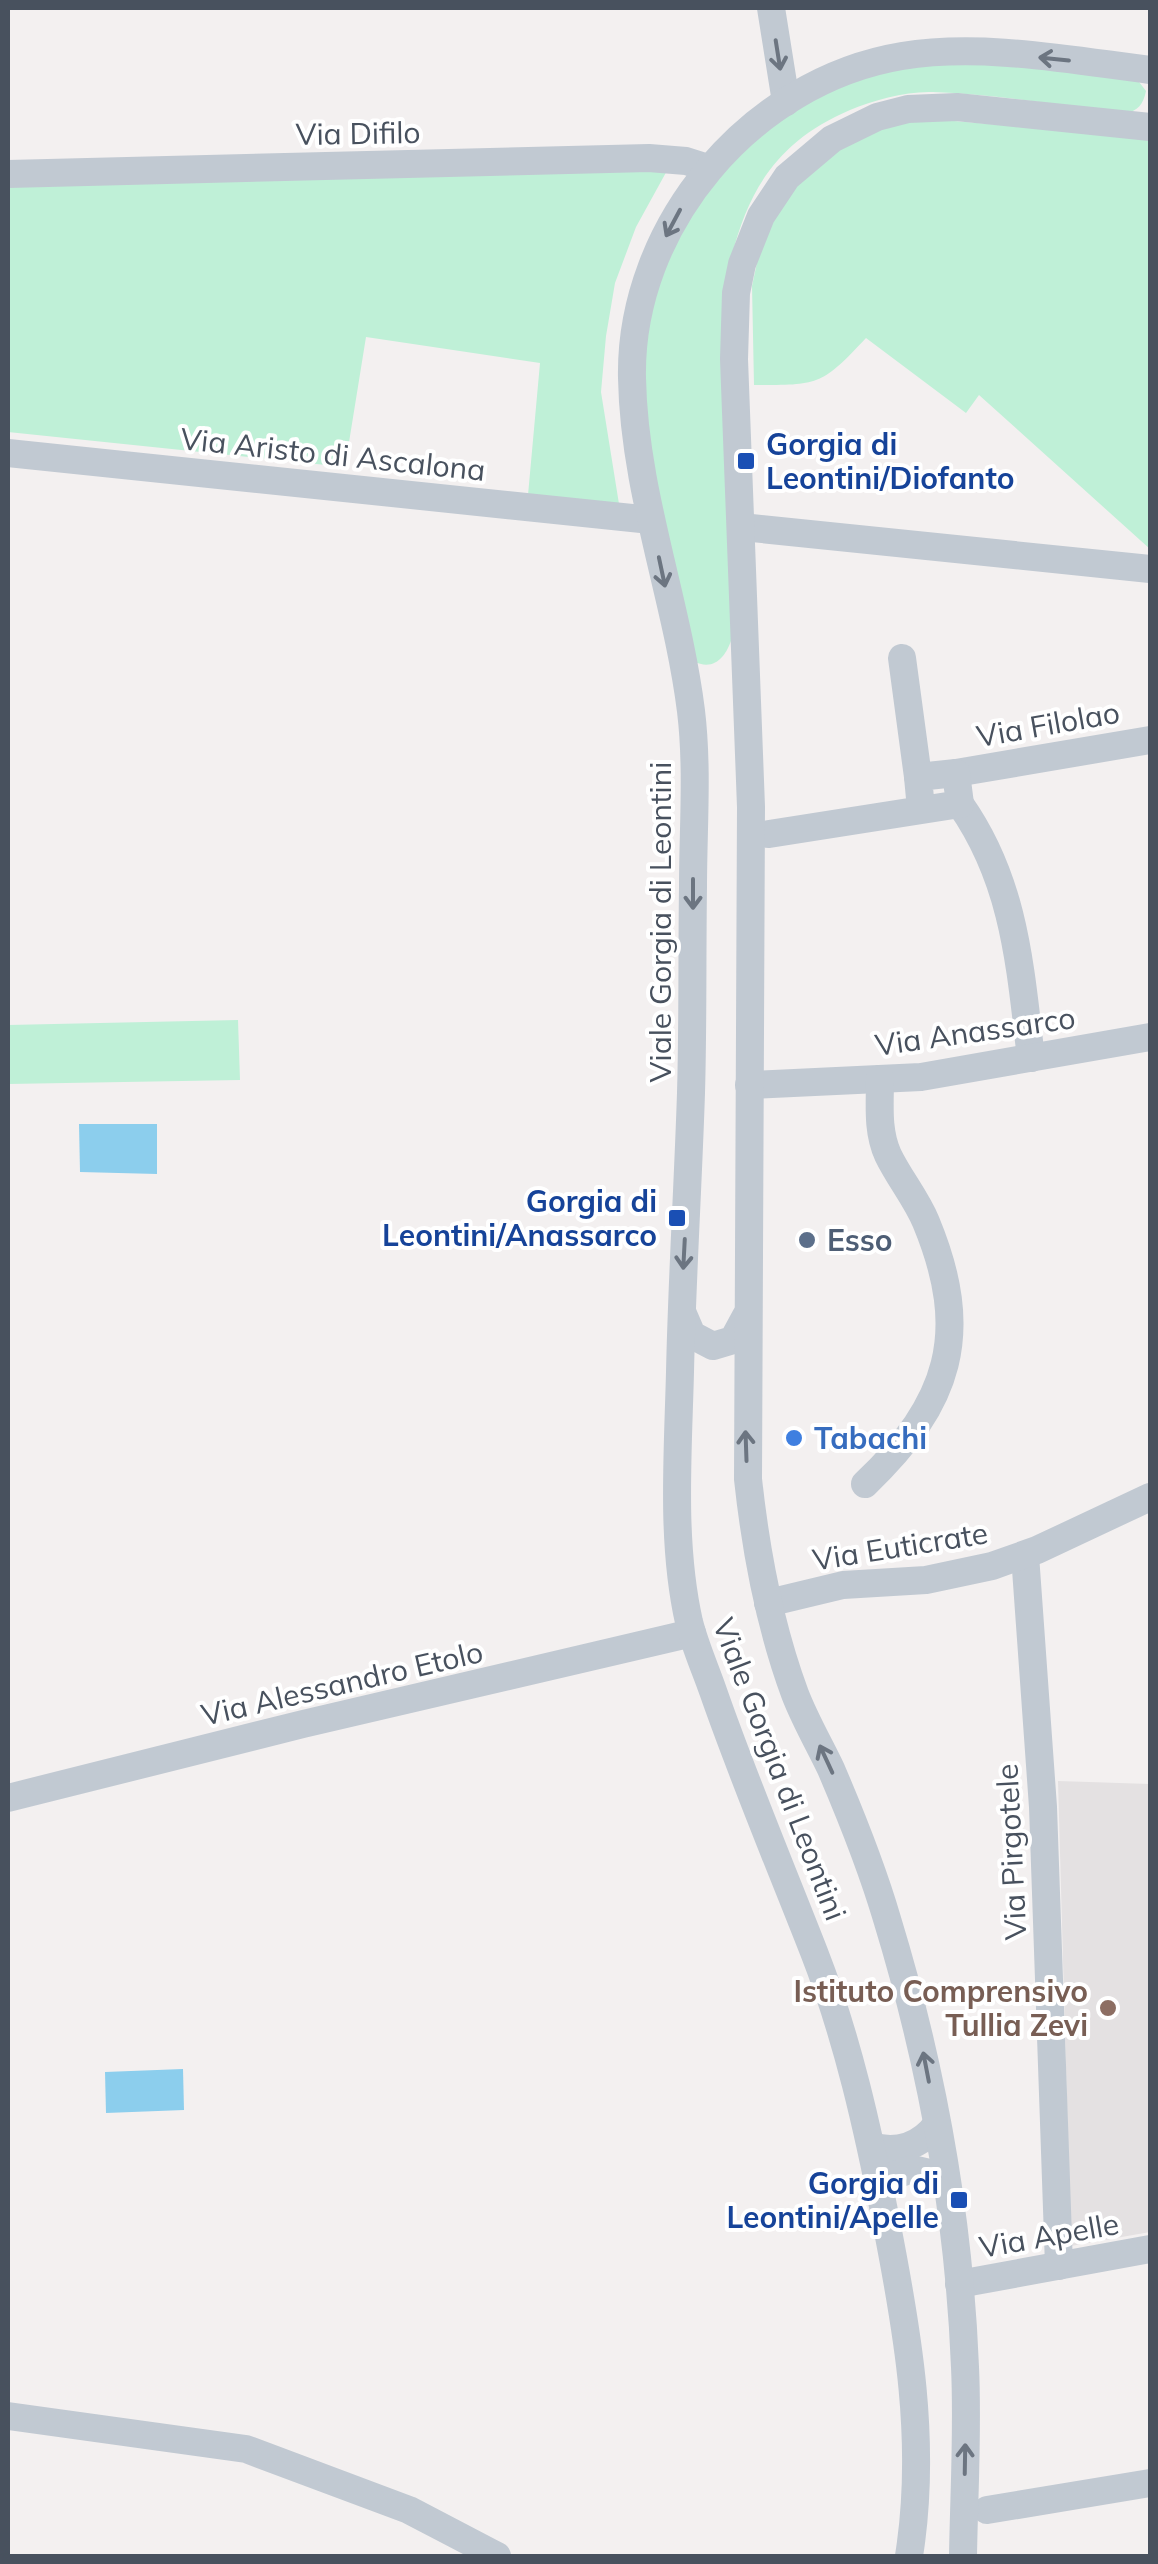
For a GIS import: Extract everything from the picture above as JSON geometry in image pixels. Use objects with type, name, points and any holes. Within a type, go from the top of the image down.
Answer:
[{"type":"street","points":[[771,8],[786,102]]},
{"type":"street","name":"Viale Gorgia di Leontini","points":[[908,2556],[918,2477],[914,2391],[902,2303],[857,2085],[821,1971],[746,1787],[692,1633],[684,1586],[680,1531],[681,1308],[691,1085],[694,750],[686,684],[651,520],[633,398],[635,323],[648,276],[667,234],[708,168],[748,128],[786,102],[853,69],[914,54],[996,54],[1144,74]]},
{"type":"street","name":"Viale Gorgia di Leontini","points":[[963,2556],[966,2378],[959,2284],[946,2177],[918,2024],[874,1878],[832,1772],[797,1698],[768,1603],[748,1479],[752,807],[734,394],[736,293],[742,264],[761,216],[787,177],[844,131],[877,117],[908,109],[957,107],[1139,127]]},
{"type":"street","points":[[1139,127],[1150,110]]},
{"type":"street","name":"Via Difilo","points":[[8,174],[649,158],[686,161],[708,168]]},
{"type":"street","name":"Via Aristo di Ascalona","points":[[8,452],[651,520]]},
{"type":"street","points":[[742,527],[1150,569]]},
{"type":"street","points":[[902,658],[921,809]]},
{"type":"street","name":"Via Filolao","points":[[918,777],[1150,740]]},
{"type":"street","points":[[956,773],[960,804],[982,838],[1012,916],[1031,1058]]},
{"type":"street","points":[[769,834],[960,804]]},
{"type":"street","name":"Via Anassarco","points":[[748,1085],[920,1077],[1150,1037]]},
{"type":"street","points":[[864,1484],[899,1451],[930,1409],[945,1362],[951,1316],[942,1268],[926,1221],[888,1154],[880,1127],[880,1078]]},
{"type":"street","points":[[681,1308],[692,1335],[713,1346],[734,1340],[748,1312]]},
{"type":"street","points":[[680,1393],[692,1366],[716,1358],[734,1366],[746,1392]]},
{"type":"street","name":"Via Euticrate","points":[[768,1603],[862,1582],[941,1577],[992,1566],[1025,1555],[1150,1497]]},
{"type":"street","name":"Via Pirgotele","points":[[1025,1555],[1043,1807],[1059,2266]]},
{"type":"street","name":"Via Alessandro Etolo","points":[[8,1798],[692,1633]]},
{"type":"street","points":[[871,2146],[888,2150],[913,2145],[937,2124]]},
{"type":"street","points":[[878,2181],[912,2169],[946,2177]]},
{"type":"street","name":"Via Apelle","points":[[959,2284],[1150,2250]]},
{"type":"street","points":[[914,2391],[940,2397],[966,2378]]},
{"type":"street","points":[[8,2416],[246,2449],[410,2510],[497,2556]]},
{"type":"street","points":[[988,2510],[1150,2483]]},
{"type":"street","points":[[410,2510],[474,2556]]},
{"type":"shaded area","name":"Istituto Comprensivo Tullia Zevi","points":[[1058,1781],[1150,1784],[1150,2232],[1071,2246]]},
{"type":"green space","points":[[980,61],[1136,78],[1146,91],[1139,106],[1125,113],[981,95],[901,95],[859,106],[820,125],[776,162],[747,209],[723,297],[732,638],[713,664],[693,661],[655,502],[638,352],[676,227],[755,128],[862,71]]},
{"type":"green space","points":[[908,117],[1150,138],[1150,549],[979,395],[966,413],[866,338],[839,366],[818,380],[754,385],[752,286],[762,239],[779,203],[840,143]]},
{"type":"green space","points":[[669,167],[636,227],[615,283],[606,336],[601,392],[619,504],[528,495],[540,363],[366,337],[345,467],[8,432],[8,178]]},
{"type":"green space","points":[[238,1020],[240,1080],[8,1084],[8,1025]]},
{"type":"water","points":[[79,1124],[157,1124],[157,1174],[80,1172]]},
{"type":"water","points":[[183,2069],[184,2110],[106,2113],[105,2072]]},
{"type":"place","name":"Gorgia di Leontini/Diofanto","points":[[746,461]]},
{"type":"place","name":"Gorgia di Leontini/Anassarco","points":[[677,1218]]},
{"type":"place","name":"Esso","points":[[807,1240]]},
{"type":"place","name":"Tabachi","points":[[794,1438]]},
{"type":"place","name":"Istituto Comprensivo Tullia Zevi","points":[[1108,2008]]},
{"type":"place","name":"Gorgia di Leontini/Apelle","points":[[959,2200]]}]
